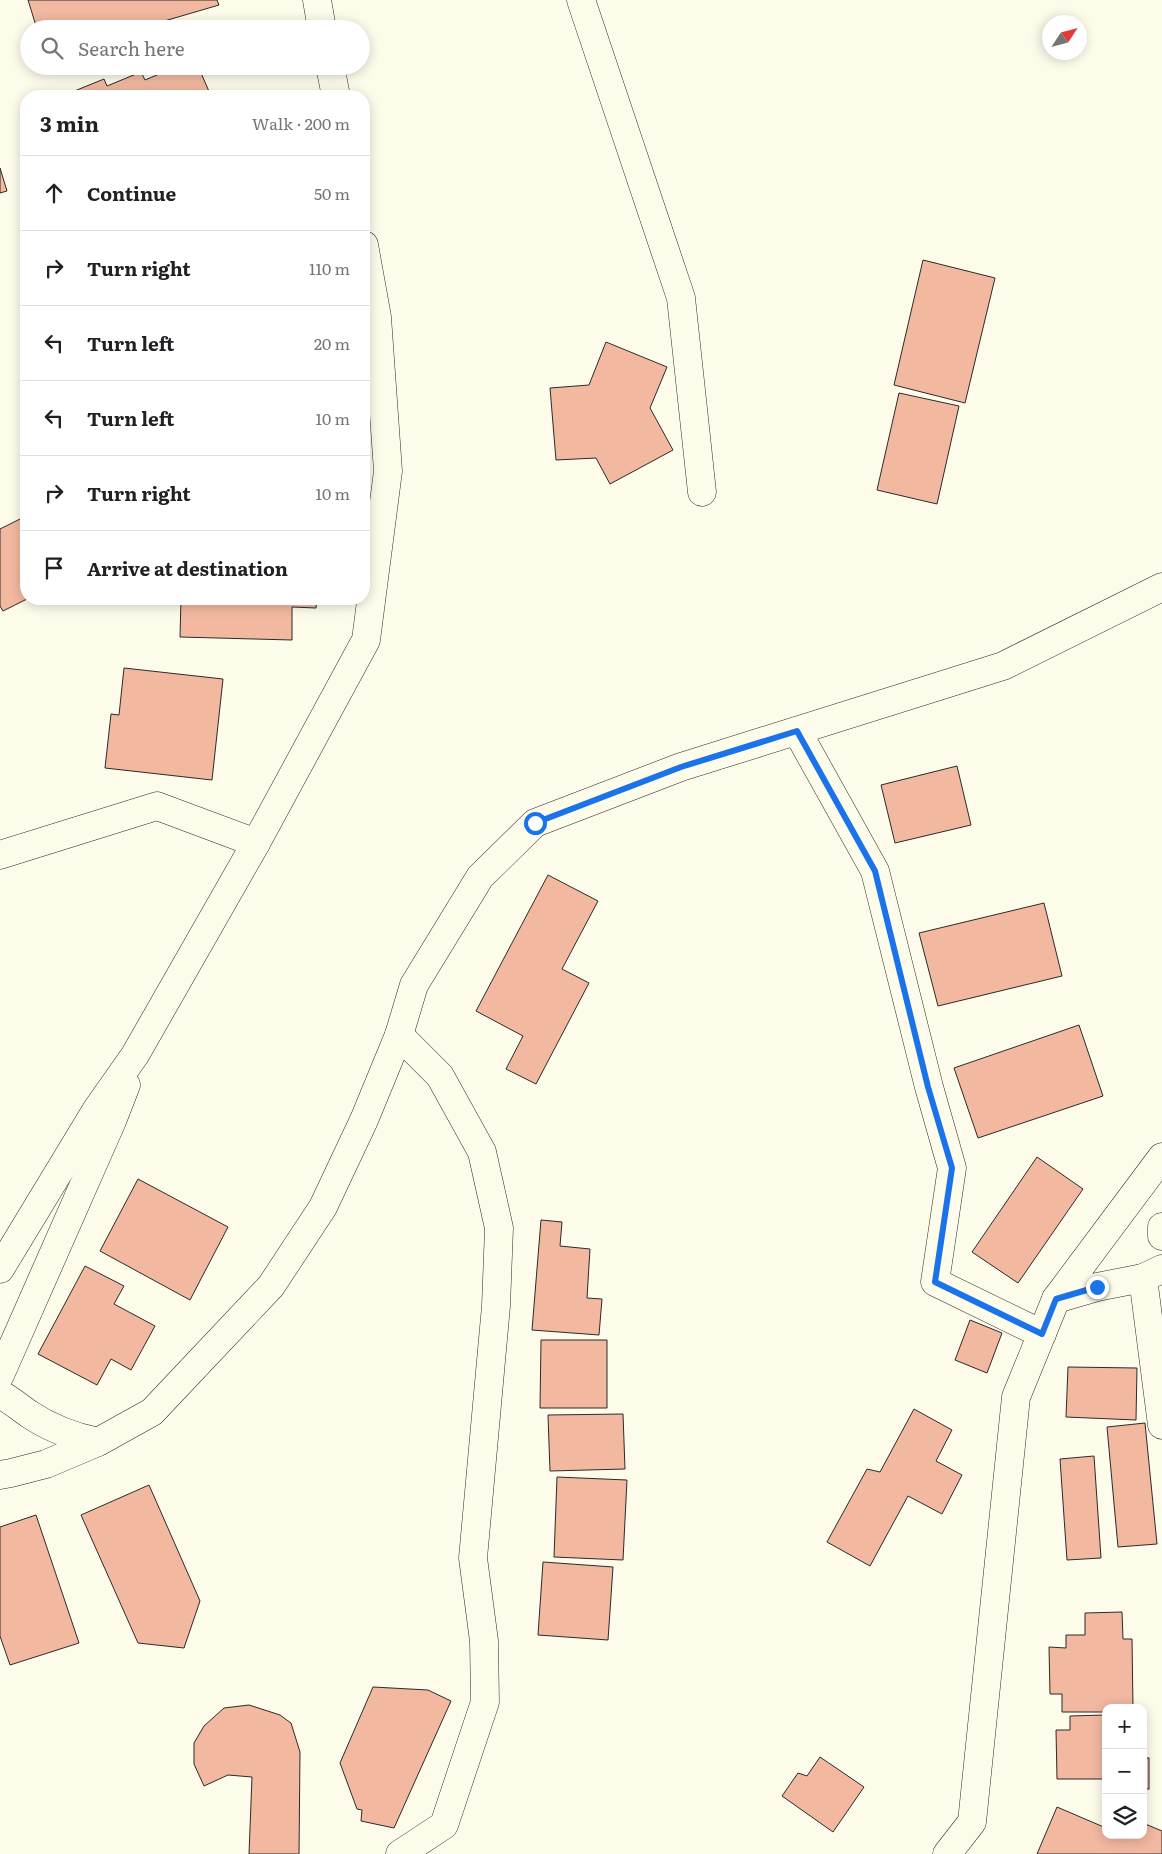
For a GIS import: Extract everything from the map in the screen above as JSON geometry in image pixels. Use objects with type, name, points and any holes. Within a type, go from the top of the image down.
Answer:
[{"type":"street","points":[[317,0],[320,20]]},
{"type":"street","points":[[581,0],[681,298],[702,492]]},
{"type":"street","points":[[332,75],[335,90]]},
{"type":"street","points":[[0,1269],[96,1109],[135,1055],[256,842],[366,640],[388,471],[377,317],[370,278]]},
{"type":"street","points":[[0,1474],[11,1474],[46,1464],[98,1442],[152,1412],[272,1286],[323,1207],[364,1120],[399,1035],[414,985],[480,877],[535,823],[681,767],[1003,666],[1162,587]]},
{"type":"street","points":[[797,731],[875,871],[928,1087],[952,1168],[935,1282],[1042,1334]]},
{"type":"street","points":[[0,855],[157,806],[256,842]]},
{"type":"street","points":[[399,1035],[440,1076],[482,1152],[499,1228],[496,1306],[473,1558],[484,1641],[485,1702],[444,1825],[400,1854]]},
{"type":"street","points":[[0,1375],[112,1121],[135,1055]]},
{"type":"street","points":[[947,1854],[972,1822],[1016,1397],[1056,1299],[1162,1157]]},
{"type":"street","points":[[1162,1226],[1162,1236]]},
{"type":"street","points":[[1056,1299],[1152,1273],[1162,1424]]},
{"type":"street","points":[[0,1394],[56,1429],[98,1442]]},
{"type":"building","points":[[28,0],[217,0],[219,5],[168,20],[34,20]]},
{"type":"building","points":[[134,75],[142,75],[145,80],[157,75],[202,75],[208,90],[77,90],[104,79],[107,86]]},
{"type":"building","points":[[0,168],[7,191],[0,193]]},
{"type":"building","points":[[923,260],[995,278],[965,403],[894,385]]},
{"type":"building","points":[[606,342],[667,367],[650,408],[673,450],[610,484],[596,458],[556,460],[550,388],[589,385]]},
{"type":"building","points":[[899,393],[959,406],[937,504],[877,490]]},
{"type":"building","points":[[20,519],[20,602],[3,611],[0,606],[0,529]]},
{"type":"building","points":[[181,605],[316,605],[316,608],[292,607],[292,640],[180,637]]},
{"type":"building","points":[[124,668],[223,679],[212,780],[105,768],[111,714],[119,715]]},
{"type":"building","points":[[957,766],[971,825],[895,843],[881,785]]},
{"type":"building","points":[[548,875],[598,901],[562,969],[589,983],[536,1084],[506,1069],[523,1036],[476,1011]]},
{"type":"building","points":[[1044,903],[1062,976],[938,1006],[919,933]]},
{"type":"building","points":[[1079,1025],[1103,1096],[978,1138],[954,1068]]},
{"type":"building","points":[[1037,1157],[1083,1189],[1018,1283],[972,1252]]},
{"type":"building","points":[[138,1179],[228,1227],[190,1300],[100,1251]]},
{"type":"building","points":[[541,1220],[562,1222],[560,1246],[590,1249],[587,1298],[602,1299],[599,1335],[532,1330]]},
{"type":"building","points":[[85,1266],[124,1286],[114,1304],[155,1326],[131,1370],[111,1359],[97,1385],[38,1354]]},
{"type":"building","points":[[970,1320],[1002,1333],[987,1373],[955,1360]]},
{"type":"building","points":[[541,1340],[607,1340],[607,1408],[540,1408]]},
{"type":"building","points":[[1068,1367],[1137,1368],[1136,1420],[1066,1417]]},
{"type":"building","points":[[914,1409],[952,1430],[936,1461],[962,1475],[942,1514],[908,1496],[870,1566],[827,1542],[867,1469],[880,1472]]},
{"type":"building","points":[[623,1414],[625,1469],[550,1471],[548,1415]]},
{"type":"building","points":[[1145,1423],[1157,1544],[1118,1547],[1107,1427]]},
{"type":"building","points":[[1094,1456],[1101,1558],[1067,1560],[1060,1459]]},
{"type":"building","points":[[557,1477],[627,1480],[623,1560],[554,1557]]},
{"type":"building","points":[[149,1485],[200,1601],[184,1648],[138,1643],[81,1515]]},
{"type":"building","points":[[36,1515],[79,1643],[10,1665],[0,1636],[0,1527]]},
{"type":"building","points":[[543,1562],[613,1567],[608,1640],[538,1635]]},
{"type":"building","points":[[1122,1612],[1123,1639],[1132,1639],[1133,1704],[1102,1704],[1102,1712],[1062,1712],[1062,1694],[1050,1694],[1049,1647],[1066,1648],[1066,1635],[1085,1635],[1085,1613]]},
{"type":"building","points":[[373,1687],[428,1690],[451,1701],[394,1828],[361,1821],[362,1810],[357,1809],[340,1763]]},
{"type":"building","points":[[249,1705],[280,1715],[291,1723],[300,1752],[299,1854],[249,1854],[252,1777],[228,1775],[204,1786],[194,1764],[194,1743],[204,1726],[224,1708]]},
{"type":"building","points":[[1102,1715],[1102,1779],[1057,1779],[1056,1730],[1070,1730],[1070,1716]]},
{"type":"building","points":[[820,1757],[864,1787],[833,1832],[782,1796],[798,1773],[807,1776]]},
{"type":"building","points":[[1147,1758],[1149,1758],[1149,1789],[1147,1789]]},
{"type":"building","points":[[1057,1807],[1102,1826],[1102,1839],[1147,1839],[1147,1825],[1162,1831],[1162,1854],[1037,1854]]},
{"type":"route","points":[[535,823],[681,767],[797,731],[875,871],[928,1087],[952,1168],[935,1282],[1042,1334],[1056,1299],[1097,1287]]}]
